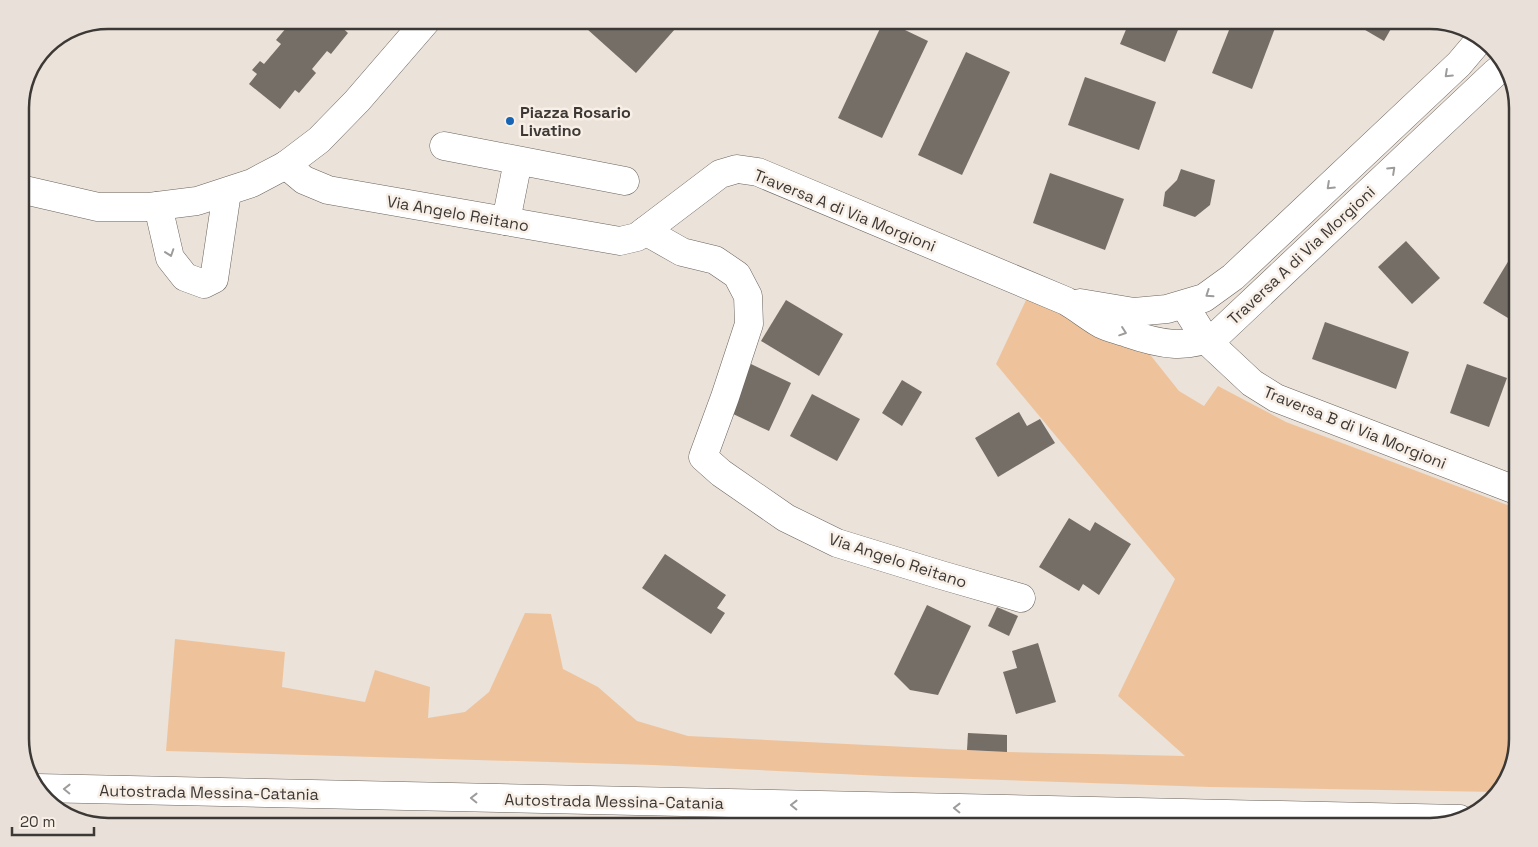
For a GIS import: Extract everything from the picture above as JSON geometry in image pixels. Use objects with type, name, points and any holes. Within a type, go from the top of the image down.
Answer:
[{"type":"main road","points":[[29,191],[98,207],[158,206],[197,201],[252,182],[286,165],[319,140],[357,101],[419,29]]},
{"type":"main road","name":"Traversa A di Via Morgioni","points":[[1066,300],[1134,312],[1167,309],[1204,298],[1233,277],[1459,64],[1476,44]]},
{"type":"main road","name":"Traversa A di Via Morgioni","points":[[641,234],[720,174],[737,169],[758,172],[1066,300],[1103,325],[1145,340],[1176,345],[1190,344],[1217,335],[1499,70]]},
{"type":"main road","points":[[444,146],[625,181]]},
{"type":"main road","points":[[506,221],[518,161]]},
{"type":"main road","name":"Via Angelo Reitano","points":[[286,165],[304,180],[328,190],[620,241],[641,234],[682,252],[715,260],[737,275],[748,296],[749,324],[703,457],[720,473],[786,518],[837,543],[1021,598]]},
{"type":"main road","points":[[158,206],[170,258],[185,277],[204,284],[214,279],[227,192]]},
{"type":"main road","points":[[1233,277],[1246,290],[1260,294]]},
{"type":"main road","name":"Traversa B di Via Morgioni","points":[[1184,305],[1206,340],[1252,383],[1276,398],[1509,488]]},
{"type":"main road","name":"Autostrada Messina-Catania","points":[[46,788],[1414,818]]},
{"type":"shaded area","points":[[1027,298],[1144,347],[1179,391],[1204,406],[1218,386],[1286,422],[1509,506],[1509,750],[1503,770],[1493,787],[1489,792],[1210,787],[883,776],[653,765],[166,751],[175,639],[285,652],[282,687],[365,702],[375,670],[430,687],[428,718],[465,712],[489,692],[525,613],[551,614],[563,669],[598,687],[637,721],[688,736],[1007,752],[1185,756],[1118,696],[1175,579],[996,364]]},
{"type":"building","points":[[285,29],[344,29],[348,33],[331,54],[327,51],[312,69],[316,73],[299,93],[295,90],[280,109],[249,84],[257,74],[252,70],[260,61],[264,64],[281,44],[276,40]]},
{"type":"building","points":[[587,29],[675,29],[636,73]]},
{"type":"building","points":[[880,29],[903,29],[928,41],[882,138],[838,118]]},
{"type":"building","points":[[1126,29],[1178,29],[1165,62],[1120,44]]},
{"type":"building","points":[[1229,29],[1275,29],[1252,89],[1212,73]]},
{"type":"building","points":[[1363,29],[1391,29],[1384,41]]},
{"type":"building","points":[[966,52],[1010,72],[962,175],[918,155]]},
{"type":"building","points":[[1085,77],[1156,102],[1139,150],[1068,125]]},
{"type":"building","points":[[1181,169],[1215,180],[1210,205],[1195,217],[1163,206],[1165,192],[1177,180]]},
{"type":"building","points":[[1050,173],[1124,199],[1105,250],[1033,223]]},
{"type":"building","points":[[1406,241],[1440,278],[1412,304],[1378,267]]},
{"type":"building","points":[[1509,260],[1509,319],[1483,303]]},
{"type":"building","points":[[786,300],[843,334],[819,376],[761,341]]},
{"type":"building","points":[[1325,322],[1409,352],[1396,389],[1312,359]]},
{"type":"building","points":[[751,364],[791,383],[769,431],[729,412]]},
{"type":"building","points":[[1467,364],[1507,378],[1489,427],[1450,413]]},
{"type":"building","points":[[902,380],[922,392],[902,426],[882,413]]},
{"type":"building","points":[[812,394],[860,419],[837,461],[790,436]]},
{"type":"building","points":[[1019,412],[1027,426],[1040,419],[1055,443],[998,477],[975,438]]},
{"type":"building","points":[[1069,518],[1090,531],[1095,522],[1131,544],[1099,595],[1083,584],[1079,591],[1039,567]]},
{"type":"building","points":[[665,554],[726,595],[717,608],[725,613],[711,634],[642,588]]},
{"type":"building","points":[[927,605],[971,626],[938,695],[910,690],[894,674]]},
{"type":"building","points":[[997,607],[1018,616],[1009,636],[988,626]]},
{"type":"building","points":[[1038,643],[1056,702],[1016,714],[1003,672],[1017,668],[1012,651]]},
{"type":"building","points":[[968,733],[1007,735],[1007,752],[967,750]]},
{"type":"place","name":"Piazza Rosario Livatino","points":[[510,121]]}]
